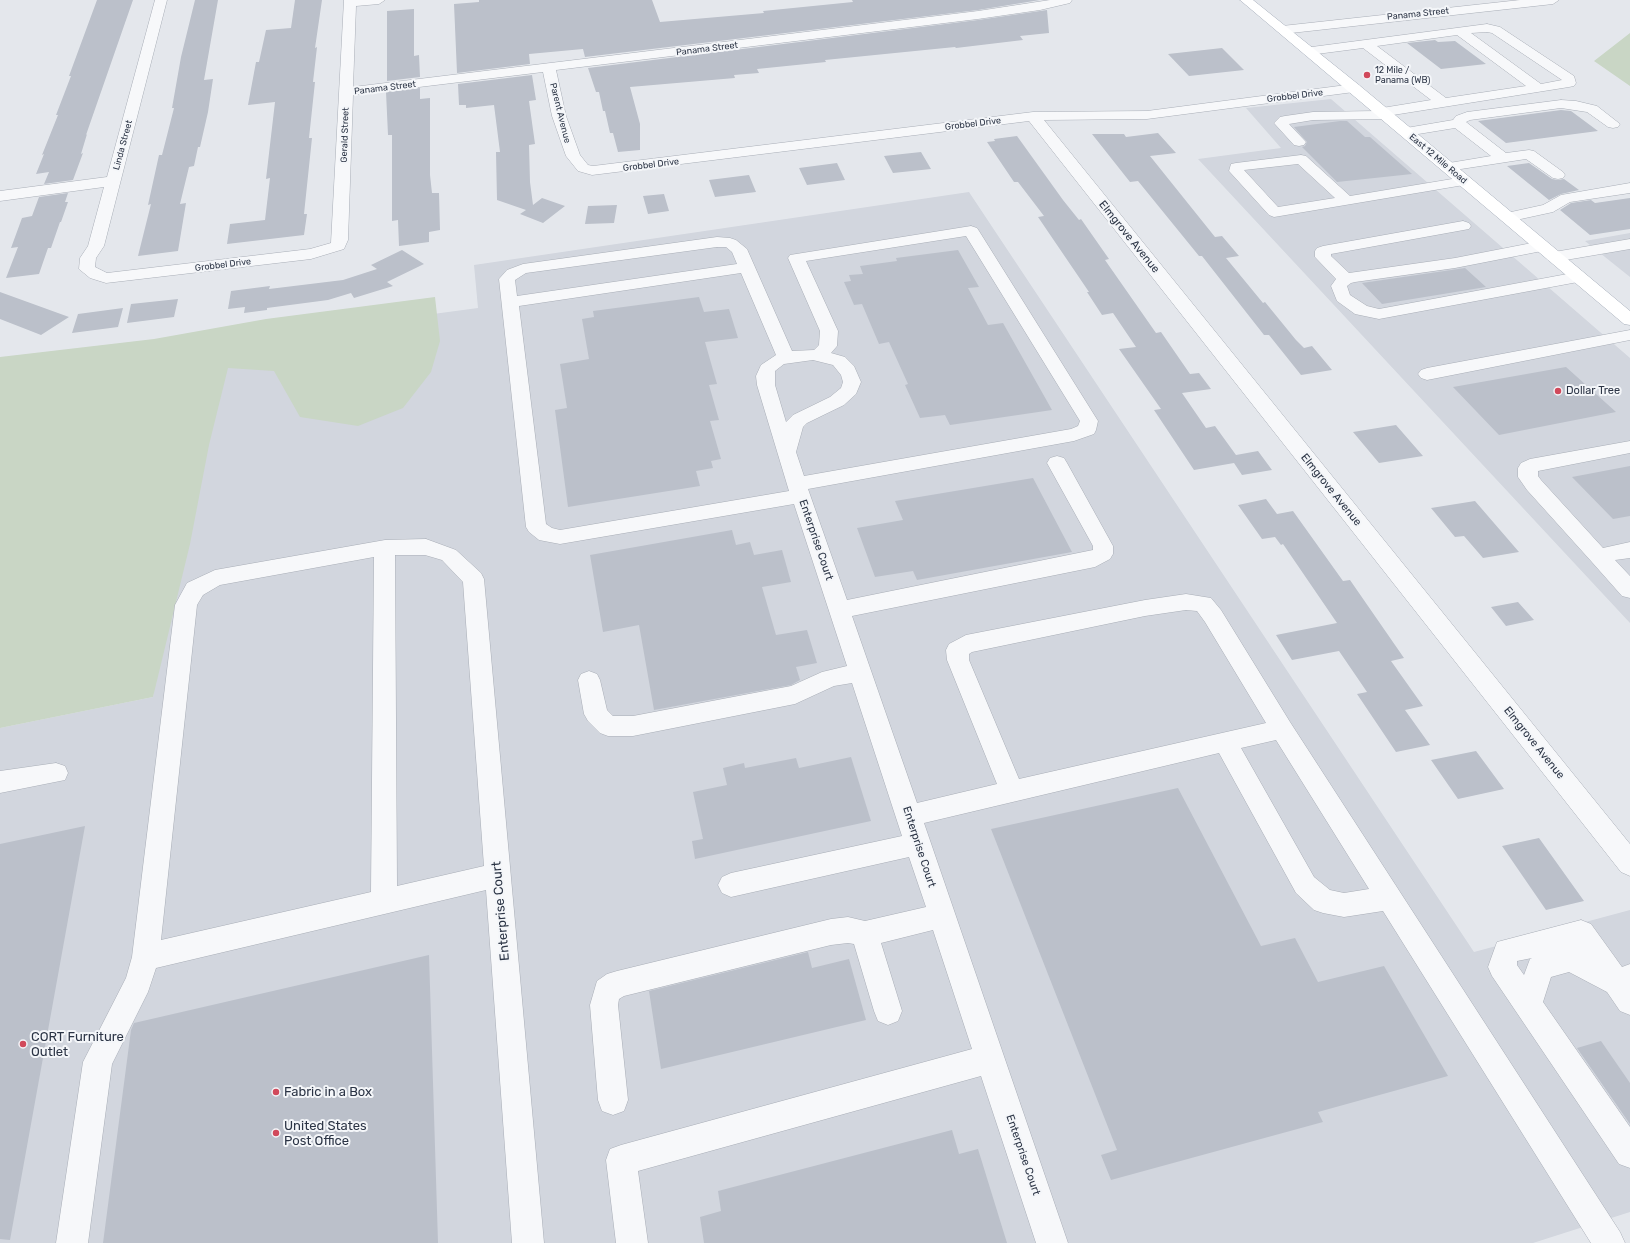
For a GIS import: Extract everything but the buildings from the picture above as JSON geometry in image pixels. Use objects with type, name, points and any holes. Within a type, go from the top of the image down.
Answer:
[{"type":"main road","name":"East 12 Mile Road","points":[[1246,0],[1354,88],[1630,320]]},
{"type":"street","name":"Linda Street","points":[[106,278],[96,275],[87,269],[88,258],[96,246],[161,0]]},
{"type":"street","points":[[350,2],[379,0]]},
{"type":"street","name":"Panama Street","points":[[346,92],[1011,11],[1066,0]]},
{"type":"street","name":"Panama Street","points":[[1282,30],[1554,0]]},
{"type":"street","name":"Gerald Street","points":[[338,246],[340,240],[350,2]]},
{"type":"street","points":[[1299,142],[1281,123],[1285,120],[1313,116],[1384,113],[1442,102],[1569,83],[1569,79],[1496,30],[1487,28],[1309,51]]},
{"type":"street","points":[[1459,31],[1538,88]]},
{"type":"street","points":[[1365,43],[1442,102]]},
{"type":"street","name":"Parent Avenue","points":[[549,68],[559,116],[573,156],[583,168],[592,171]]},
{"type":"street","name":"Grobbel Drive","points":[[592,171],[626,168],[1033,116],[1141,115],[1354,88]]},
{"type":"street","points":[[1406,132],[1458,123],[1461,119],[1467,116],[1561,104],[1576,105],[1592,110],[1613,124]]},
{"type":"street","name":"Elmgrove Avenue","points":[[1033,116],[1630,864]]},
{"type":"street","points":[[1458,123],[1503,158]]},
{"type":"street","points":[[1448,167],[1529,154],[1558,175]]},
{"type":"street","points":[[1347,201],[1301,159],[1236,167],[1236,171],[1274,212],[1347,201],[1464,181]]},
{"type":"street","points":[[0,196],[113,181]]},
{"type":"street","points":[[1507,217],[1548,209],[1566,198],[1630,188]]},
{"type":"street","points":[[1345,279],[1323,257],[1323,251],[1463,226]]},
{"type":"street","points":[[786,358],[739,249],[730,243],[717,242],[523,269],[513,273],[507,279],[509,302],[536,527],[546,535],[560,537],[1074,435],[1087,430],[1089,421],[971,231],[796,258],[828,331],[828,346],[819,355]]},
{"type":"street","points":[[1420,233],[1454,263]]},
{"type":"street","points":[[1578,277],[1393,313],[1379,314],[1361,310],[1343,297],[1339,286],[1345,279],[1454,263],[1548,251],[1630,244]]},
{"type":"street","name":"Grobbel Drive","points":[[106,278],[311,254],[338,246]]},
{"type":"street","points":[[509,302],[747,267]]},
{"type":"street","points":[[1427,374],[1630,335]]},
{"type":"street","name":"Enterprise Court","points":[[786,452],[790,436],[797,422],[837,401],[850,390],[852,382],[845,366],[831,358],[819,355],[803,355],[786,358],[772,364],[767,369],[765,376],[766,386],[786,452],[1052,1243]]},
{"type":"street","points":[[1630,447],[1537,464],[1528,468],[1528,476],[1534,485],[1630,590]]},
{"type":"street","points":[[840,610],[1095,559],[1103,554],[1103,546],[1057,463]]},
{"type":"street","name":"Enterprise Court","points":[[385,548],[426,547],[449,555],[473,579],[528,1243]]},
{"type":"street","points":[[72,1243],[98,1062],[138,982],[146,957],[186,605],[195,589],[215,578],[385,548],[384,901]]},
{"type":"street","points":[[1598,556],[1630,550]]},
{"type":"street","points":[[1012,791],[958,660],[957,650],[966,644],[1179,603],[1186,602],[1203,604],[1213,616],[1282,729],[1610,1243]]},
{"type":"street","points":[[589,680],[596,714],[608,726],[634,726],[796,695],[830,678],[861,672]]},
{"type":"street","points":[[909,816],[1282,729]]},
{"type":"street","points":[[1225,742],[1305,885],[1323,901],[1344,905],[1390,898]]},
{"type":"street","points":[[0,782],[56,773]]},
{"type":"street","points":[[731,885],[918,844]]},
{"type":"street","points":[[146,957],[498,875]]},
{"type":"street","points":[[613,1100],[604,1005],[607,991],[617,984],[831,932],[848,930],[865,934],[942,915]]},
{"type":"street","points":[[1625,987],[1581,933],[1507,951],[1502,967],[1630,1153]]},
{"type":"street","points":[[865,934],[888,1011]]},
{"type":"street","points":[[1528,1005],[1540,968],[1553,962],[1571,959],[1625,987]]},
{"type":"street","points":[[632,1243],[621,1160],[990,1059]]},
{"type":"shaded area","points":[[1331,99],[1630,358],[1630,623],[1198,159],[1281,148],[1246,108]]},
{"type":"shaded area","points":[[969,192],[1474,952],[1630,910],[1630,1212],[1533,1243],[0,1243],[0,728],[153,697],[209,344],[478,308],[474,265]]},
{"type":"shaded area","points":[[1630,233],[1630,277],[1585,241]]},
{"type":"green space","points":[[1630,33],[1630,86],[1594,61]]},
{"type":"green space","points":[[435,297],[440,341],[431,372],[403,408],[358,426],[300,417],[274,371],[228,368],[209,445],[190,544],[153,697],[0,728],[0,357],[154,339],[266,319]]},
{"type":"place","name":"12 Mile / Panama (WB)","points":[[1367,75]]},
{"type":"place","name":"Dollar Tree","points":[[1558,391]]},
{"type":"place","name":"CORT Furniture Outlet","points":[[23,1044]]},
{"type":"place","name":"Fabric in a Box","points":[[276,1092]]},
{"type":"place","name":"United States Post Office","points":[[276,1133]]}]
